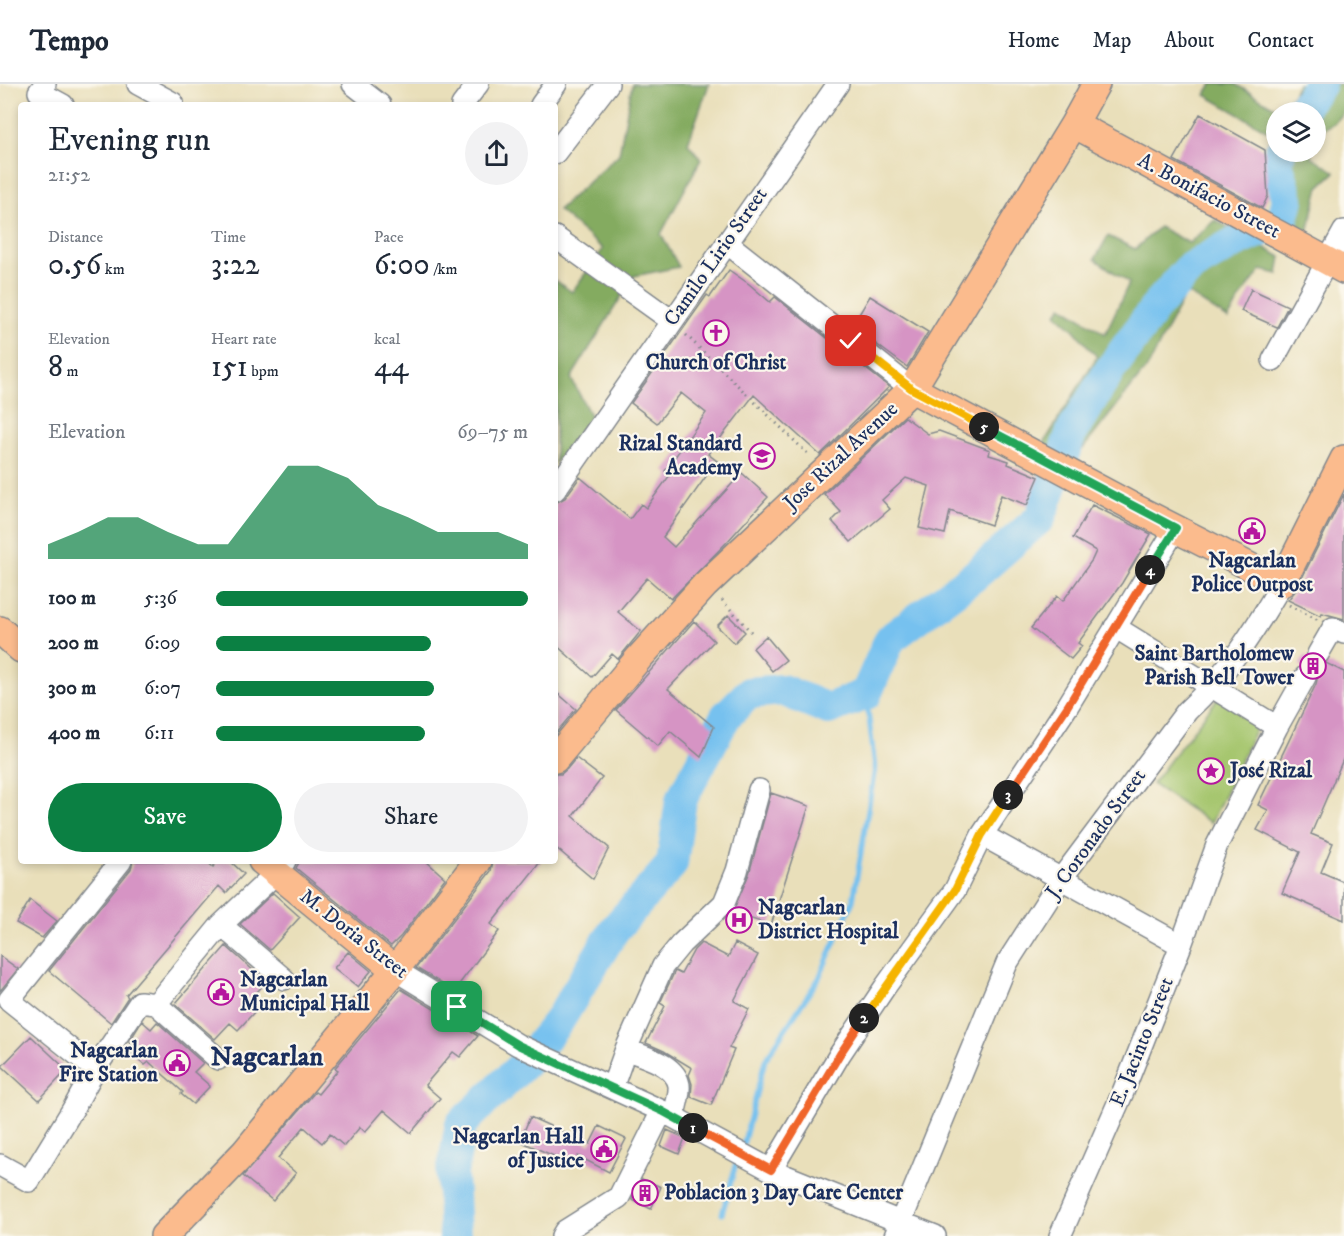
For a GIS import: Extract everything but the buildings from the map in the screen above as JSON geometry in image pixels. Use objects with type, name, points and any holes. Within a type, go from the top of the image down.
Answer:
[{"type":"main road","name":"Jose Rizal Avenue","points":[[558,755],[639,658],[705,585],[912,389],[1074,124],[1096,84]]},
{"type":"main road","name":"A. Bonifacio Street","points":[[1074,124],[1336,265]]},
{"type":"main road","points":[[912,389],[1176,528],[1278,590]]},
{"type":"main road","name":"J. Coronado Street","points":[[1278,590],[1344,459]]},
{"type":"main road","points":[[0,630],[18,646]]},
{"type":"main road","points":[[164,1236],[245,1152],[395,970],[476,864]]},
{"type":"main road","name":"M. Doria Street","points":[[274,865],[395,970]]},
{"type":"street","points":[[45,84],[39,92],[57,102]]},
{"type":"street","points":[[138,84],[171,102]]},
{"type":"street","points":[[353,84],[376,102]]},
{"type":"street","points":[[464,102],[478,84]]},
{"type":"street","points":[[543,102],[556,84]]},
{"type":"street","points":[[558,149],[608,84]]},
{"type":"street","name":"Camilo Lirio Street","points":[[558,486],[838,84]]},
{"type":"street","points":[[1273,360],[1336,265],[1344,231]]},
{"type":"street","points":[[558,239],[672,321]]},
{"type":"street","points":[[727,243],[912,389]]},
{"type":"street","points":[[771,1170],[847,1045],[955,890],[982,835],[1067,707],[1176,528]]},
{"type":"street","name":"J. Coronado Street","points":[[897,1229],[1007,963],[1061,879],[1186,711],[1212,688],[1260,621],[1278,590]]},
{"type":"street","points":[[1115,627],[1277,727]]},
{"type":"street","points":[[1318,654],[1339,630]]},
{"type":"street","name":"E. Jacinto Street","points":[[1060,1236],[1123,1092],[1181,945],[1217,845],[1305,677]]},
{"type":"street","points":[[612,1088],[626,1049],[663,966],[681,944],[724,903],[737,871],[759,790]]},
{"type":"street","points":[[982,835],[1181,945]]},
{"type":"street","points":[[95,1069],[9,1000],[119,864]]},
{"type":"street","points":[[156,1004],[274,865]]},
{"type":"street","points":[[221,926],[284,980]]},
{"type":"street","name":"M. Doria Street","points":[[395,970],[518,1045],[668,1114],[771,1170],[897,1229],[935,1236]]},
{"type":"street","points":[[0,1165],[29,1181],[95,1069],[140,1002],[156,1004],[218,1059]]},
{"type":"street","points":[[562,1236],[565,1231],[619,1197],[679,1094],[679,1084],[674,1073],[626,1049]]},
{"type":"path","points":[[672,321],[825,470]]},
{"type":"path","points":[[705,585],[751,632]]},
{"type":"path","points":[[1278,590],[1339,630]]},
{"type":"green space","points":[[632,84],[709,84],[688,143],[701,159],[661,234],[679,267],[634,276],[571,378],[591,417],[558,459],[558,282],[572,292],[603,249],[558,210],[619,154]]},
{"type":"green space","points":[[1212,84],[1235,84],[1266,102],[1266,130],[1205,95]]},
{"type":"green space","points":[[1298,84],[1344,84],[1344,111],[1334,123],[1326,127],[1326,102],[1288,102]]},
{"type":"green space","points":[[1281,162],[1320,162],[1335,172],[1319,187],[1308,232],[1280,214]]},
{"type":"green space","points":[[1215,220],[1281,257],[1278,274],[1261,270],[1228,319],[1186,292],[1149,365],[1073,461],[1042,446],[1097,357],[1074,330],[1056,314],[1062,306],[1105,334],[1129,283],[1095,259],[1108,236],[1135,249],[1159,227],[1189,243]]},
{"type":"green space","points":[[1218,698],[1259,722],[1211,823],[1152,784]]},
{"type":"waterway","points":[[1306,102],[1320,84]]},
{"type":"waterway","points":[[455,1236],[452,1173],[461,1124],[524,1064],[558,1022],[614,930],[672,864],[681,800],[726,716],[749,693],[782,690],[828,709],[866,694],[890,639],[973,577],[1040,518],[1072,431],[1110,370],[1158,304],[1190,268],[1232,244],[1277,224],[1284,215],[1288,199],[1277,162]]},
{"type":"waterway","points":[[742,1149],[765,1060],[819,978],[853,901],[875,768],[866,694]]},
{"type":"waterway","points":[[722,1214],[736,1164]]},
{"type":"place","name":"Church of Christ","points":[[716,333]]},
{"type":"place","name":"Rizal Standard Academy","points":[[762,456]]},
{"type":"place","name":"Nagcarlan Police Outpost","points":[[1252,531]]},
{"type":"place","name":"Saint Bartholomew Parish Bell Tower","points":[[1313,666]]},
{"type":"place","name":"José Rizal","points":[[1211,771]]},
{"type":"place","name":"Nagcarlan District Hospital","points":[[739,920]]},
{"type":"place","name":"Nagcarlan Municipal Hall","points":[[221,992]]},
{"type":"place","name":"Nagcarlan Fire Station","points":[[177,1063]]},
{"type":"place","name":"Nagcarlan Hall of Justice","points":[[604,1149]]},
{"type":"place","name":"Poblacion 3 Day Care Center","points":[[645,1193]]},
{"type":"district","name":"Nagcarlan","points":[[267,1057]]},
{"type":"route","points":[[457,1007],[518,1045],[662,1111],[771,1170],[840,1054],[955,890],[982,835],[1067,707],[1176,528],[912,389],[851,341]]}]
